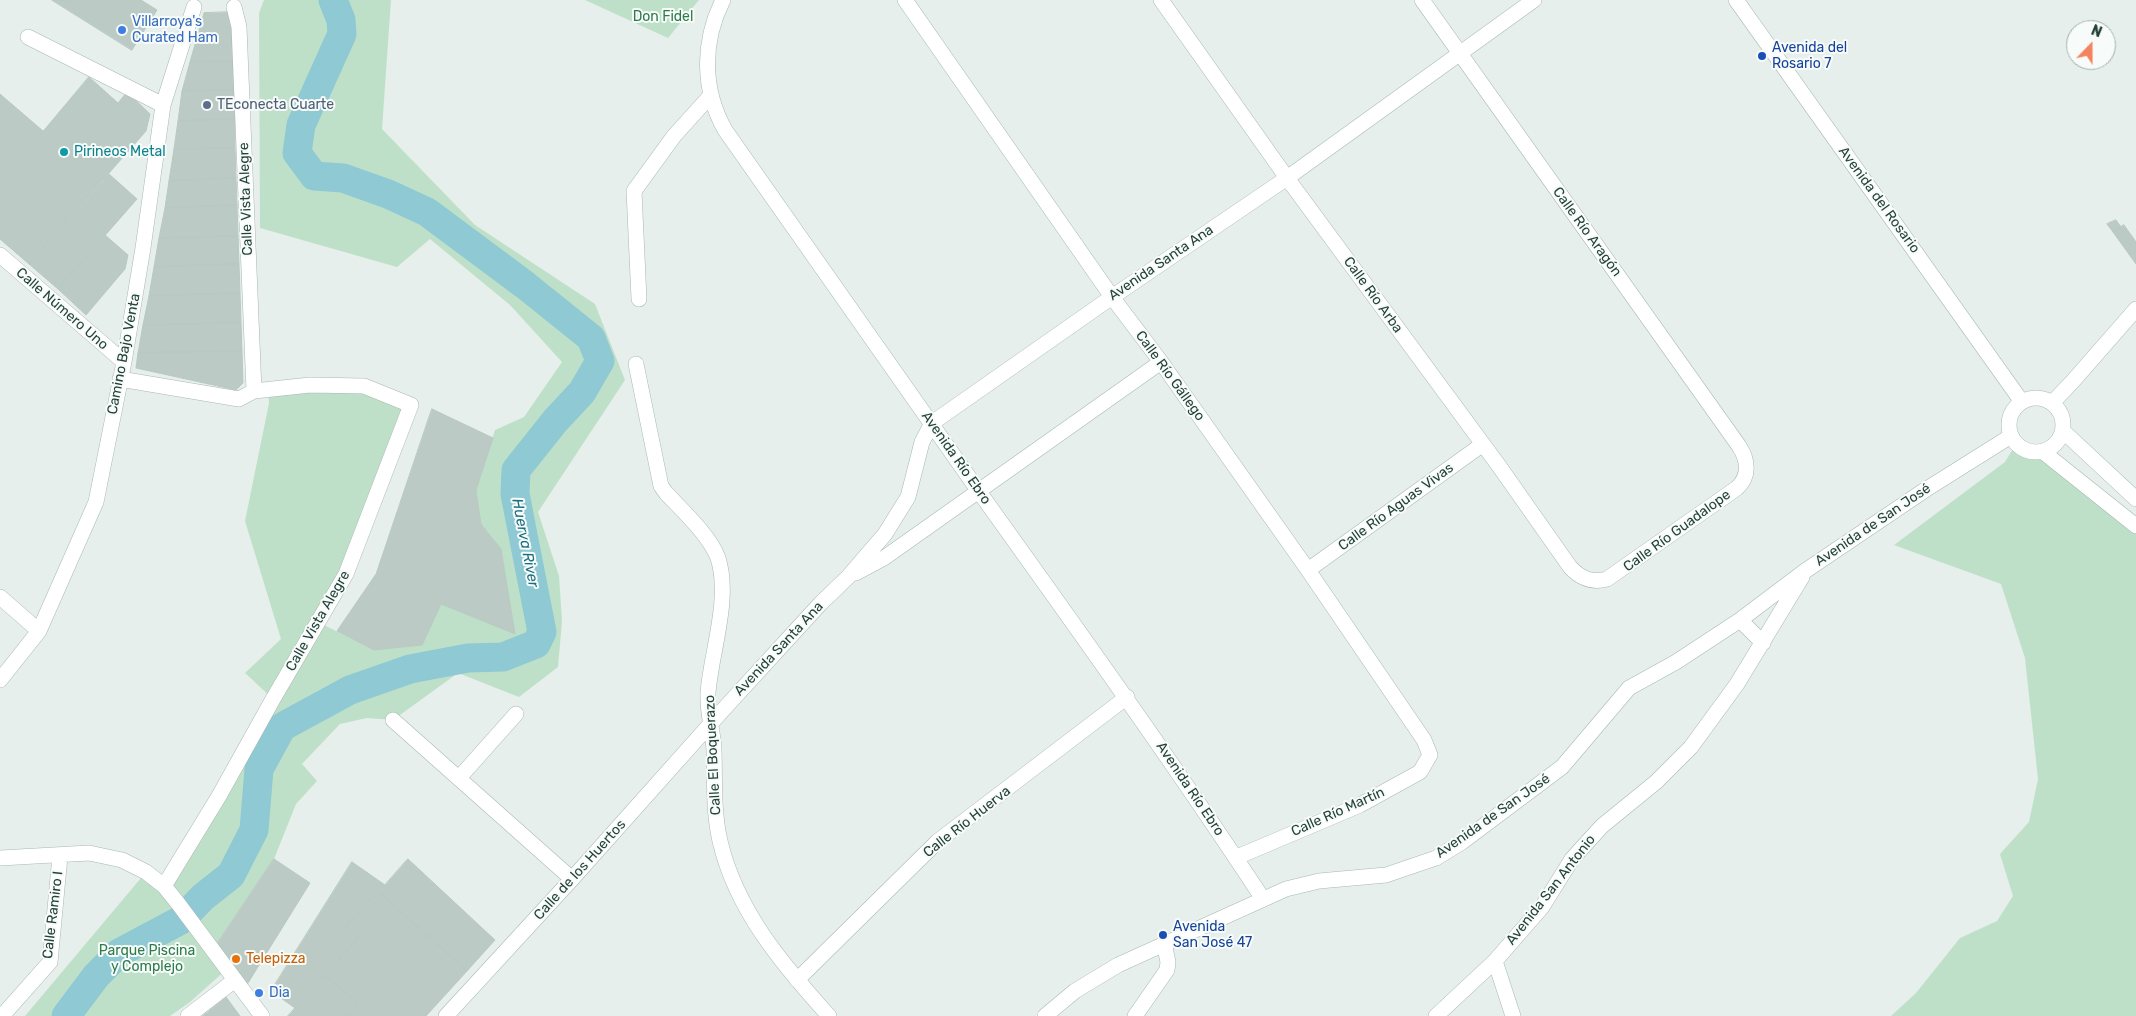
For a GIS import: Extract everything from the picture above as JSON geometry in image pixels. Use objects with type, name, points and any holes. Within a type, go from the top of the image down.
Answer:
[{"type":"street","name":"Avenida Río Ebro","points":[[723,0],[716,14],[708,46],[706,65],[711,95],[725,130],[979,491],[1127,697],[1237,857],[1263,899]]},
{"type":"street","name":"Calle Río Gállego","points":[[905,0],[1112,297],[1161,362],[1308,570],[1424,740],[1430,755]]},
{"type":"street","name":"Calle Río Arba","points":[[1161,0],[1286,178],[1483,444],[1570,567],[1581,577],[1594,581]]},
{"type":"street","name":"Calle Río Aragón","points":[[1422,0],[1739,446],[1746,465]]},
{"type":"street","name":"Avenida Santa Ana","points":[[712,722],[820,604],[848,577],[885,534],[903,506],[913,479],[922,442],[932,423],[1286,178],[1534,0]]},
{"type":"street","name":"Avenida del Rosario","points":[[1736,0],[2022,402]]},
{"type":"street","name":"Camino Bajo Venta","points":[[0,680],[39,631],[96,502],[124,362],[144,248],[163,105],[194,7]]},
{"type":"street","name":"Calle Vista Alegre","points":[[234,7],[239,26],[254,391]]},
{"type":"street","points":[[28,37],[163,105]]},
{"type":"street","points":[[639,299],[634,191],[674,136],[711,95]]},
{"type":"street","name":"Calle Número Uno","points":[[0,255],[124,362]]},
{"type":"street","points":[[2052,403],[2136,309]]},
{"type":"street","name":"Avenida Santa Ana","points":[[848,577],[884,558],[1161,362]]},
{"type":"street","name":"Calle El Boquerazo","points":[[636,364],[661,486],[707,539],[720,565],[722,597],[708,695],[712,722],[716,815],[726,861],[734,885],[754,923],[797,980],[829,1016]]},
{"type":"street","name":"Calle Vista Alegre","points":[[120,379],[239,399],[254,391],[310,385],[364,386],[411,405],[346,574],[219,796],[164,886]]},
{"type":"street","points":[[2037,398],[2052,403],[2061,415],[2063,430],[2055,444],[2042,452],[2033,452],[2016,444],[2011,436],[2009,420],[2011,413],[2022,402],[2037,398]]},
{"type":"street","points":[[2063,430],[2136,499]]},
{"type":"street","name":"Avenida de San José","points":[[1045,1016],[1075,991],[1095,978],[1164,943],[1263,899],[1302,884],[1386,875],[1436,858],[1462,842],[1562,767],[1629,688],[1676,662],[1740,620],[1805,571],[1933,485],[2011,436]]},
{"type":"street","name":"Calle Río Aguas Vivas","points":[[1308,570],[1483,444]]},
{"type":"street","points":[[2042,452],[2136,526]]},
{"type":"street","name":"Calle Río Guadalope","points":[[1594,581],[1614,576],[1737,488],[1745,478],[1746,465]]},
{"type":"street","name":"Avenida San Antonio","points":[[1436,1016],[1495,961],[1542,907],[1572,860],[1602,826],[1656,782],[1691,747],[1737,684],[1805,571]]},
{"type":"street","points":[[0,597],[39,631]]},
{"type":"street","points":[[1740,620],[1762,643]]},
{"type":"street","name":"Calle Río Huerva","points":[[797,980],[938,841],[1127,697]]},
{"type":"street","points":[[460,778],[516,714]]},
{"type":"street","points":[[393,720],[572,879]]},
{"type":"street","name":"Calle de los Huertos","points":[[446,1016],[572,879],[712,722]]},
{"type":"street","name":"Calle Río Martín","points":[[1237,857],[1360,805],[1420,772],[1430,755]]},
{"type":"street","points":[[0,858],[88,854],[122,860],[142,869],[164,886],[262,1016]]},
{"type":"street","name":"Calle Ramiro I","points":[[2,1016],[50,962],[60,856]]},
{"type":"street","points":[[1135,1016],[1167,970],[1168,962],[1164,943]]},
{"type":"street","points":[[1495,961],[1513,1016]]},
{"type":"street","points":[[188,1016],[234,980]]},
{"type":"green space","name":"Parque Piscina y Complejo","points":[[264,0],[391,0],[382,129],[475,225],[595,304],[625,380],[538,512],[559,576],[562,621],[558,667],[519,697],[458,673],[393,720],[367,718],[340,724],[302,764],[317,781],[296,804],[274,859],[213,950],[227,969],[190,1002],[170,1016],[25,1016],[146,872],[163,886],[273,699],[245,673],[281,639],[245,521],[269,403],[268,389],[364,386],[411,405],[318,622],[374,650],[421,645],[441,604],[515,634],[501,549],[481,524],[476,490],[495,430],[524,417],[562,362],[510,305],[430,239],[397,267],[260,228],[259,13]]},
{"type":"green space","name":"Don Fidel","points":[[585,0],[699,0],[668,38]]},
{"type":"green space","points":[[2016,444],[2033,452],[2042,451],[2136,526],[2136,1016],[1891,1016],[1916,993],[1960,938],[1997,921],[2013,896],[2000,854],[2029,822],[2038,779],[2025,658],[2001,584],[1894,545],[2005,462]]},
{"type":"building","name":"Villarroya's Curated Ham","points":[[52,0],[141,0],[157,10],[132,50]]},
{"type":"building","points":[[231,12],[233,61],[190,62],[204,13]]},
{"type":"building","points":[[233,61],[234,90],[182,91],[190,62]]},
{"type":"building","name":"Pirineos Metal","points":[[89,77],[118,103],[127,92],[150,114],[146,131],[29,264],[0,239],[0,94],[43,131]]},
{"type":"building","name":"TEconecta Cuarte","points":[[234,90],[235,119],[178,121],[182,91]]},
{"type":"building","points":[[235,119],[235,148],[174,149],[178,121]]},
{"type":"building","points":[[235,148],[236,178],[169,181],[174,149]]},
{"type":"building","points":[[109,174],[137,199],[58,289],[29,264]]},
{"type":"building","points":[[236,178],[237,205],[165,208],[169,181]]},
{"type":"building","points":[[237,205],[238,236],[159,238],[165,208]]},
{"type":"building","points":[[2116,220],[2121,227],[2113,232],[2107,224]]},
{"type":"building","points":[[2124,225],[2136,242],[2136,264],[2113,232]]},
{"type":"building","points":[[105,235],[128,255],[125,269],[86,315],[58,289]]},
{"type":"building","points":[[238,236],[239,264],[154,267],[159,238]]},
{"type":"building","points":[[239,264],[240,293],[149,296],[154,267]]},
{"type":"building","points":[[240,293],[241,323],[143,325],[149,296]]},
{"type":"building","points":[[241,323],[242,351],[138,353],[143,325]]},
{"type":"building","points":[[242,351],[243,383],[236,390],[136,368],[138,353]]},
{"type":"building","points":[[432,409],[493,438],[476,490],[481,524],[501,549],[515,634],[441,604],[422,645],[374,650],[337,631],[376,574]]},
{"type":"building","points":[[274,859],[310,883],[243,991],[213,950]]},
{"type":"building","points":[[408,859],[495,940],[467,971],[379,892]]},
{"type":"building","points":[[352,862],[385,885],[346,927],[358,938],[295,1008],[271,991]]},
{"type":"building","points":[[379,892],[467,971],[426,1016],[346,1016],[358,1003],[325,975],[358,938],[346,927]]},
{"type":"building","points":[[325,975],[358,1003],[346,1016],[288,1016]]},
{"type":"building","points":[[226,997],[240,1016],[203,1016]]},
{"type":"waterway","name":"Huerva River","points":[[66,1016],[96,976],[119,953],[181,920],[203,897],[231,875],[254,830],[259,769],[282,727],[350,690],[410,669],[468,658],[503,657],[536,644],[542,632],[515,494],[516,470],[555,421],[582,392],[600,361],[591,338],[525,285],[427,212],[388,194],[343,178],[314,176],[297,153],[301,125],[342,34],[341,20],[333,0]]},
{"type":"place","name":"Villarroya's Curated Ham","points":[[122,30]]},
{"type":"place","name":"Avenida del Rosario 7","points":[[1762,56]]},
{"type":"place","name":"TEconecta Cuarte","points":[[207,105]]},
{"type":"place","name":"Pirineos Metal","points":[[64,152]]},
{"type":"place","name":"Avenida San José 47","points":[[1163,935]]},
{"type":"place","name":"Telepizza","points":[[236,959]]},
{"type":"place","name":"Dia","points":[[259,993]]}]
